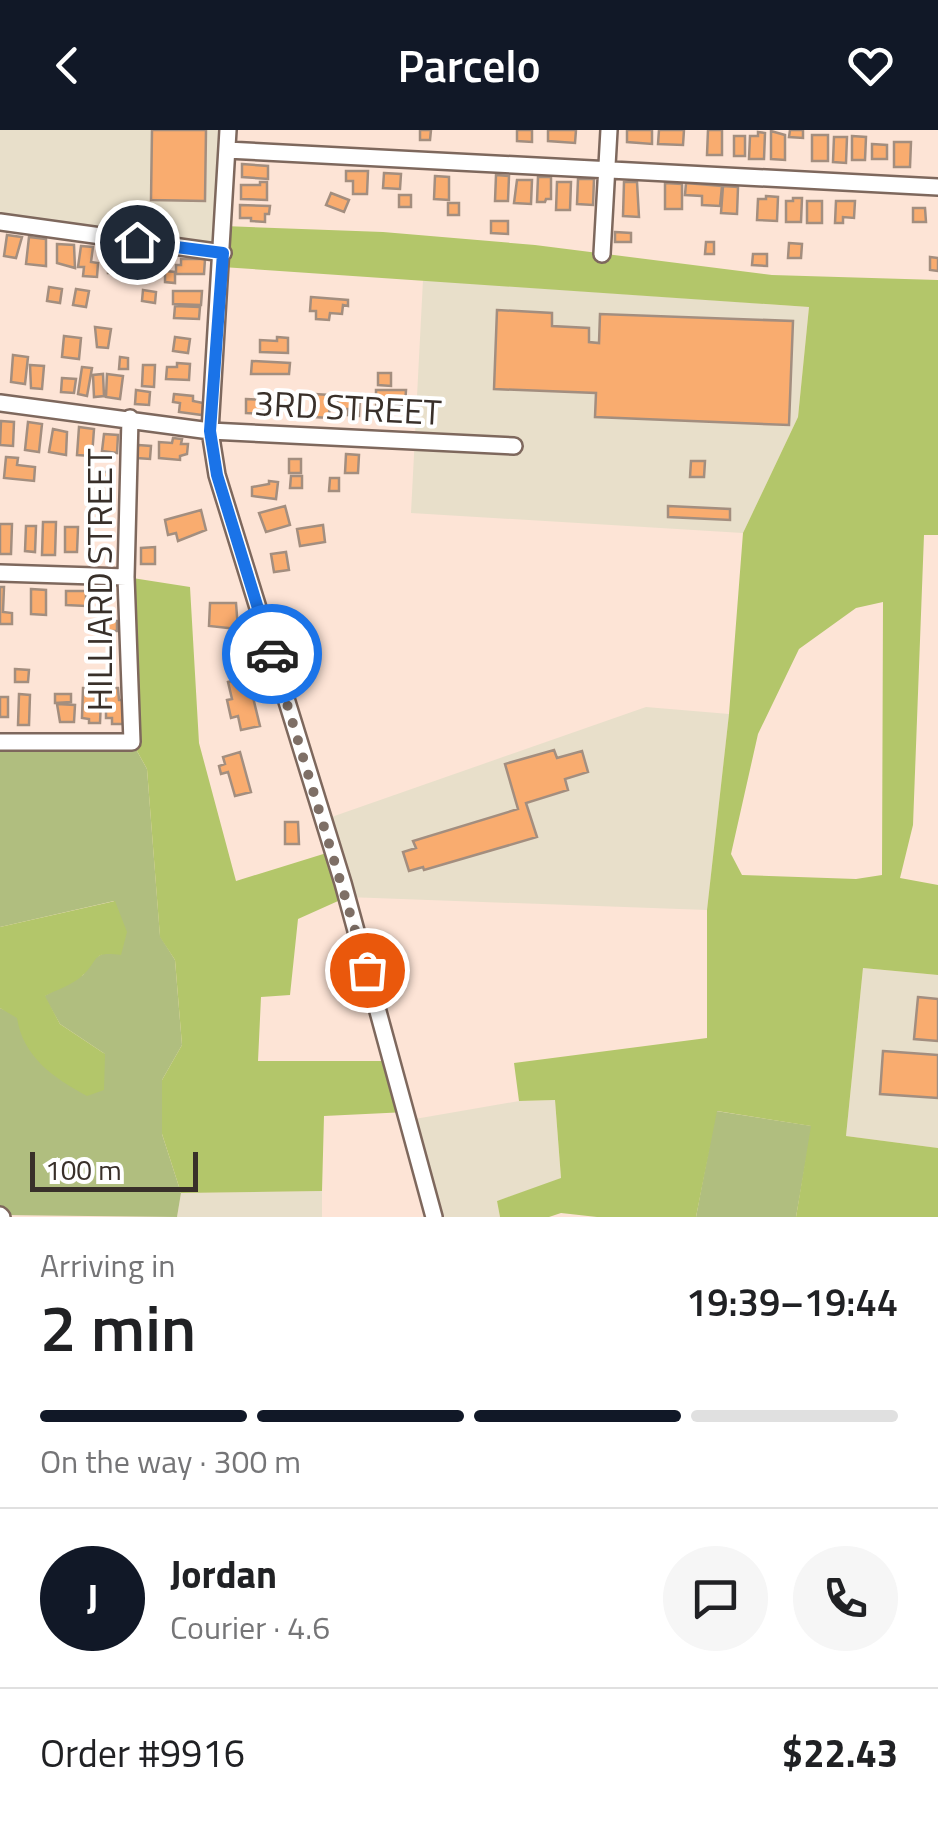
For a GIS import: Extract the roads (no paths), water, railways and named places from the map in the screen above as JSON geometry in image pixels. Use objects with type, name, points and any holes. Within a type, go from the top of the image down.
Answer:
[{"type":"street","points":[[228,130],[210,431],[217,475],[343,883],[434,1217]]},
{"type":"street","points":[[602,254],[609,130]]},
{"type":"street","points":[[228,150],[938,187]]},
{"type":"street","points":[[0,222],[223,253]]},
{"type":"street","name":"3RD STREET","points":[[0,402],[210,431],[514,446]]},
{"type":"street","name":"HILLIARD STREET","points":[[0,742],[132,742],[126,576],[130,418]]},
{"type":"street","points":[[0,572],[126,576]]}]
